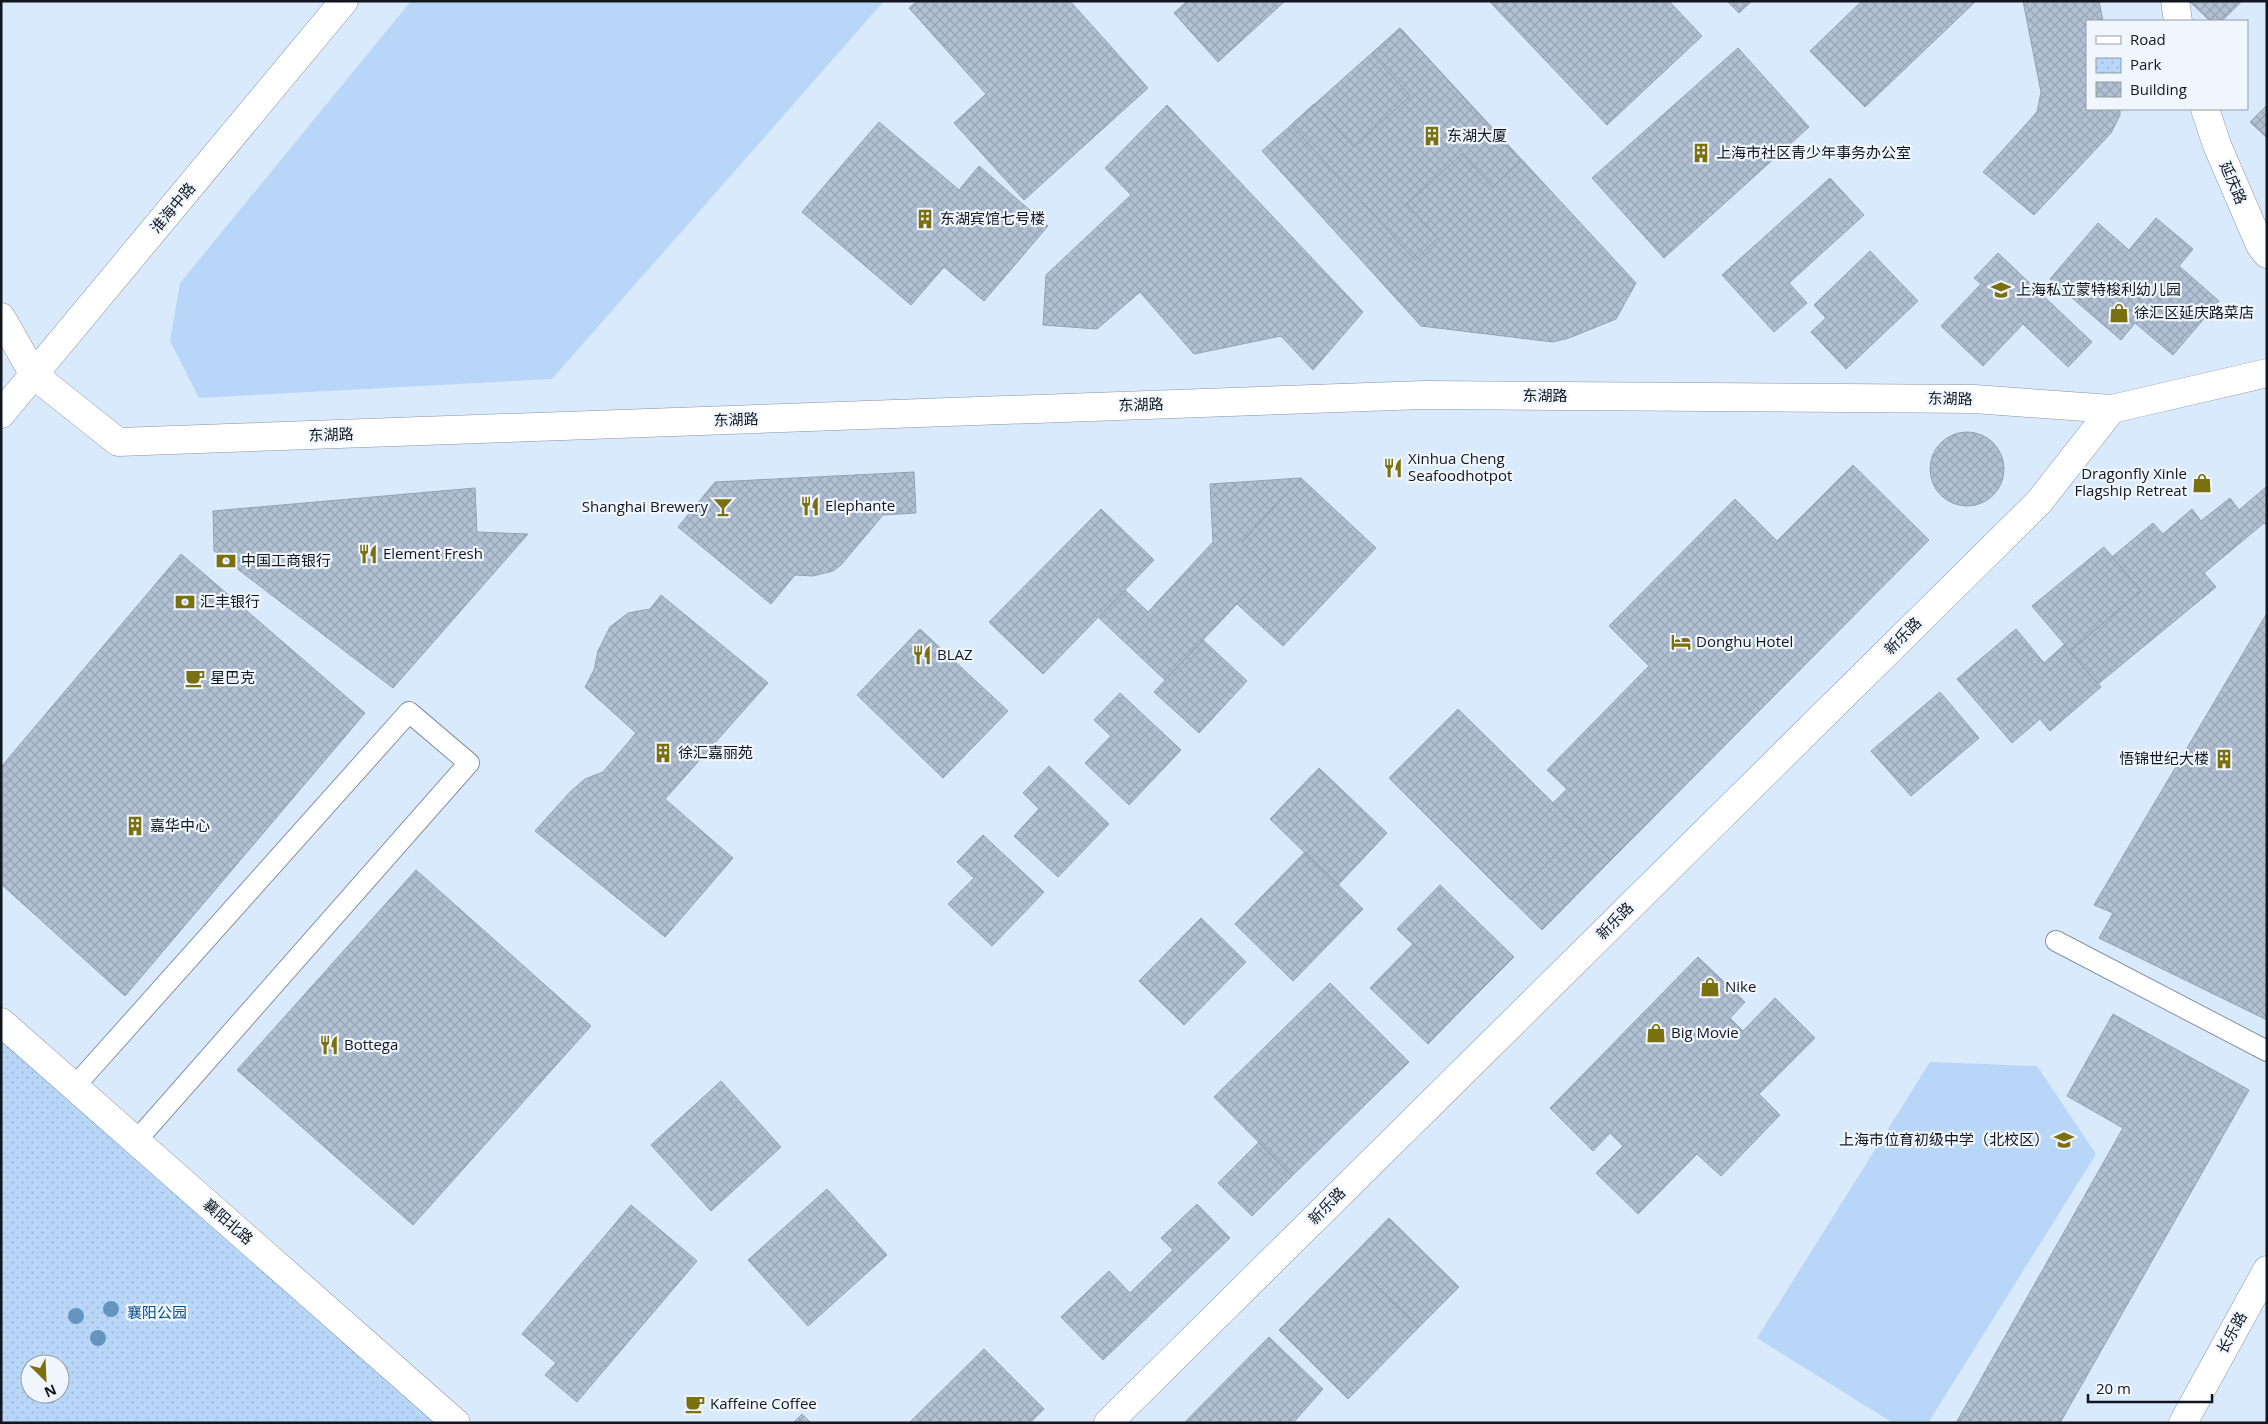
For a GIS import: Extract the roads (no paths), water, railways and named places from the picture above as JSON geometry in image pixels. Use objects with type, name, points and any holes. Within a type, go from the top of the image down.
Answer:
[{"type":"street","name":"淮海中路","points":[[1,414],[344,1]]},
{"type":"street","points":[[2175,1],[2178,20]]},
{"type":"street","name":"延庆路","points":[[2205,110],[2217,145],[2260,244],[2267,254]]},
{"type":"street","points":[[1,317],[34,375]]},
{"type":"street","name":"东湖路","points":[[34,375],[118,442],[1423,395],[1974,399],[2112,409],[2267,374]]},
{"type":"street","name":"新乐路","points":[[1108,1423],[2039,502],[2112,409]]},
{"type":"street","name":"襄阳北路","points":[[1,1022],[456,1423]]},
{"type":"street","name":"长乐路","points":[[2183,1423],[2267,1270]]},
{"type":"lane","points":[[74,1087],[409,712],[470,763],[136,1141]]},
{"type":"lane","points":[[2056,941],[2267,1050]]},
{"type":"place","name":"东湖大厦","points":[[1432,136]]},
{"type":"place","name":"上海市社区青少年事务办公室","points":[[1701,153]]},
{"type":"place","name":"东湖宾馆七号楼","points":[[925,219]]},
{"type":"place","name":"上海私立蒙特梭利幼儿园","points":[[2001,290]]},
{"type":"place","name":"徐汇区延庆路菜店","points":[[2119,313]]},
{"type":"place","name":"Xinhua Cheng Seafoodhotpot","points":[[1393,468]]},
{"type":"place","name":"Dragonfly Xinle Flagship Retreat","points":[[2202,483]]},
{"type":"place","name":"Elephante","points":[[810,506]]},
{"type":"place","name":"Shanghai Brewery","points":[[723,507]]},
{"type":"place","name":"Element Fresh","points":[[368,554]]},
{"type":"place","name":"中国工商银行","points":[[226,561]]},
{"type":"place","name":"汇丰银行","points":[[185,602]]},
{"type":"place","name":"Donghu Hotel","points":[[1681,642]]},
{"type":"place","name":"BLAZ","points":[[922,655]]},
{"type":"place","name":"星巴克","points":[[195,678]]},
{"type":"place","name":"徐汇嘉丽苑","points":[[663,753]]},
{"type":"place","name":"悟锦世纪大楼","points":[[2224,759]]},
{"type":"place","name":"嘉华中心","points":[[135,826]]},
{"type":"place","name":"Nike","points":[[1710,987]]},
{"type":"place","name":"Big Movie","points":[[1656,1033]]},
{"type":"place","name":"Bottega","points":[[329,1045]]},
{"type":"place","name":"上海市位育初级中学（北校区）","points":[[2064,1140]]},
{"type":"place","name":"Kaffeine Coffee","points":[[695,1404]]},
{"type":"park label","name":"襄阳公园","points":[[157,1313]]}]
